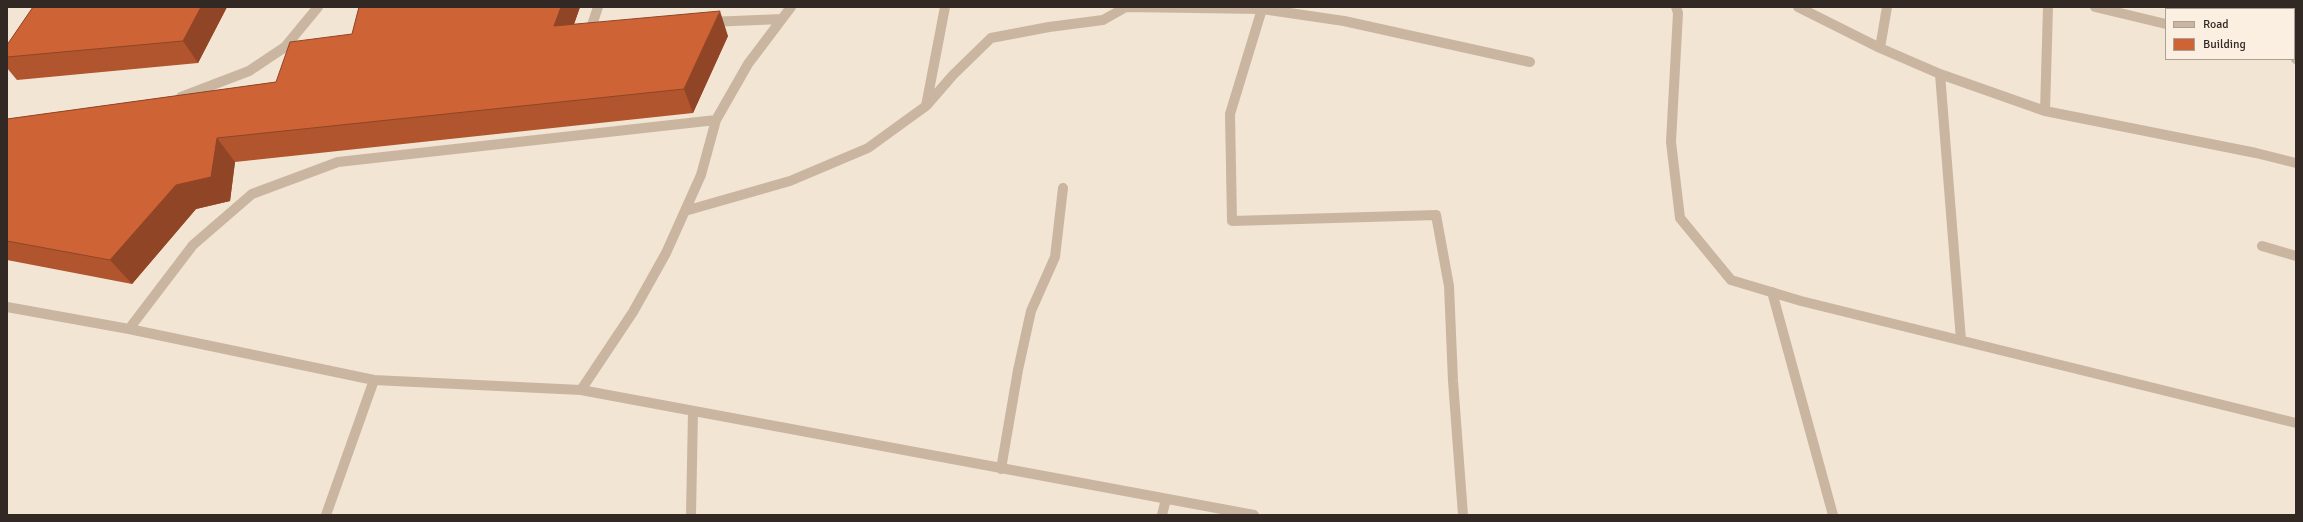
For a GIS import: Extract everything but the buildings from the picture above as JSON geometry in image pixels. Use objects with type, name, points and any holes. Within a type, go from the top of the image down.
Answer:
[{"type":"street","points":[[174,99],[203,90],[249,71],[285,47],[318,7]]},
{"type":"street","points":[[596,38],[588,39],[598,7]]},
{"type":"street","points":[[581,390],[633,312],[666,253],[701,175],[716,120],[748,64],[791,7]]},
{"type":"street","points":[[926,106],[946,7]]},
{"type":"street","points":[[685,211],[790,181],[861,151],[926,106],[953,75],[991,38],[1049,27],[1104,20],[1126,7],[1262,9],[1344,21],[1530,62]]},
{"type":"street","points":[[1676,7],[1678,13],[1671,142],[1680,218],[1731,280],[1772,292],[2296,423]]},
{"type":"street","points":[[1798,7],[1880,48],[1940,74],[2045,110],[2256,153],[2296,163]]},
{"type":"street","points":[[1880,48],[1886,7]]},
{"type":"street","points":[[2045,110],[2048,7]]},
{"type":"street","points":[[2095,7],[2165,24]]},
{"type":"street","points":[[1262,9],[1230,114],[1232,221],[1436,216],[1449,286],[1453,381],[1463,515]]},
{"type":"street","points":[[698,23],[782,19]]},
{"type":"street","points":[[1940,74],[1962,340]]},
{"type":"street","points":[[129,329],[193,245],[252,194],[338,162],[716,120]]},
{"type":"street","points":[[1001,469],[1018,370],[1031,311],[1055,257],[1063,188]]},
{"type":"street","points":[[2262,246],[2296,256]]},
{"type":"street","points":[[1772,292],[1833,515]]},
{"type":"street","points":[[7,307],[129,329],[374,380],[581,390],[1254,515]]},
{"type":"street","points":[[326,515],[374,380]]},
{"type":"street","points":[[690,515],[693,411]]},
{"type":"street","points":[[1162,515],[1166,499]]}]
